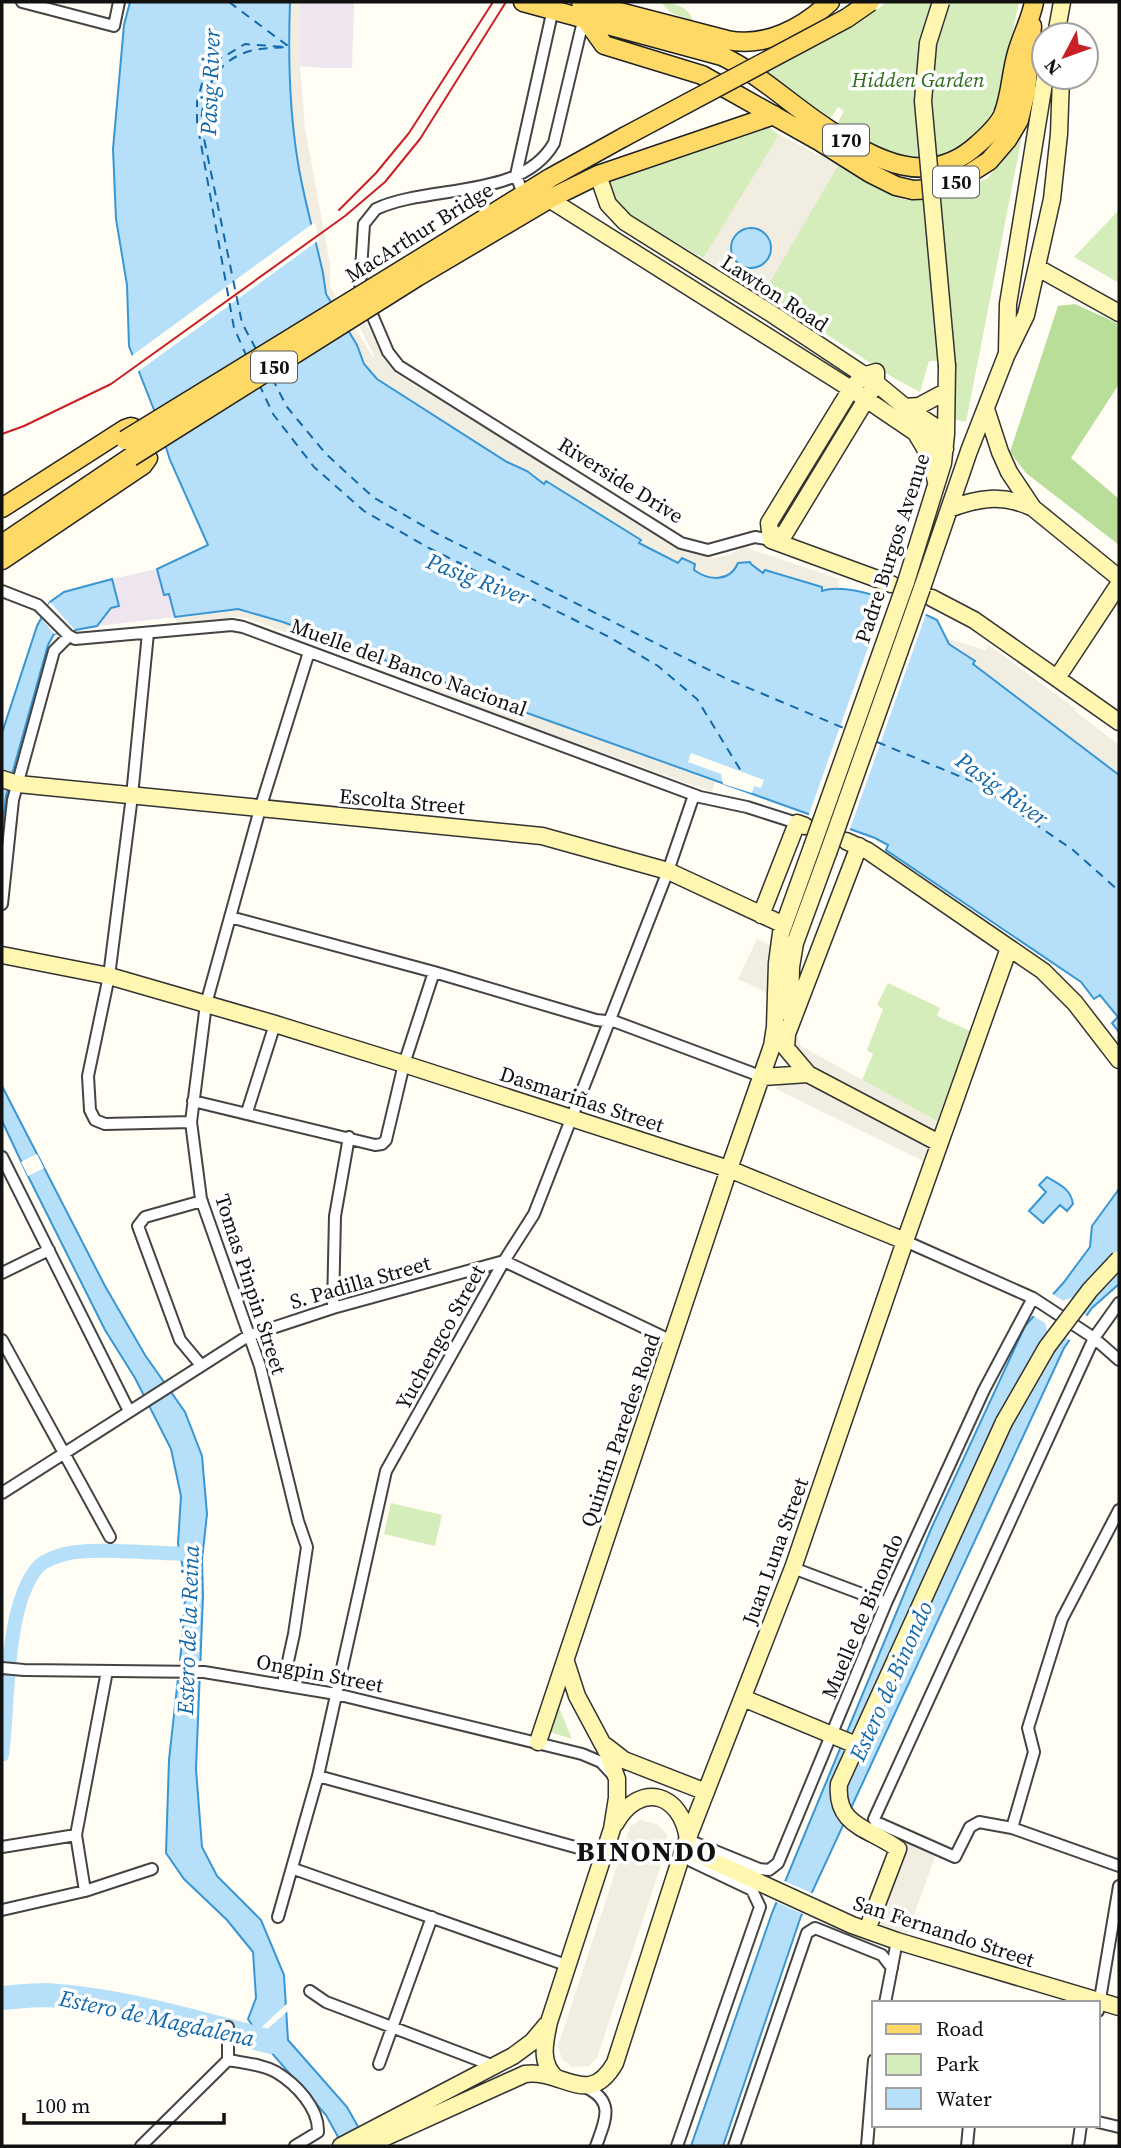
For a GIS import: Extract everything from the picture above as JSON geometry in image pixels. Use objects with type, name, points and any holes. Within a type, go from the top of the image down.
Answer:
[{"type":"main road","name":"170","points":[[523,2],[553,9],[583,10],[748,43],[769,39],[789,30],[813,17],[830,2]]},
{"type":"main road","name":"MacArthur Bridge","points":[[2,544],[139,457],[523,194],[847,18],[870,2]]},
{"type":"main road","name":"170","points":[[583,10],[722,56],[874,157],[906,167],[933,168],[969,153],[1002,117],[1016,55],[1034,5]]},
{"type":"main road","name":"150","points":[[774,115],[895,186],[913,190],[934,189],[953,184],[989,161],[1007,140],[1019,120],[1031,56],[1034,5]]},
{"type":"main road","points":[[583,10],[604,45],[702,75],[774,115]]},
{"type":"main road","name":"MacArthur Bridge","points":[[2,518],[129,434],[413,271],[549,198],[598,175],[774,115]]},
{"type":"main road","points":[[2,508],[128,428],[129,434]]},
{"type":"main road","points":[[2,560],[143,465],[139,457]]},
{"type":"street","points":[[22,2],[114,26],[119,2]]},
{"type":"street","name":"Padre Burgos Avenue","points":[[820,850],[898,583],[936,486],[946,441],[947,366],[923,101],[928,43],[941,2]]},
{"type":"street","points":[[1059,21],[1062,2]]},
{"type":"street","points":[[523,194],[516,175],[553,9]]},
{"type":"street","points":[[360,285],[364,224],[376,208],[491,183],[516,175],[538,163],[554,142],[583,10]]},
{"type":"street","name":"Padre Burgos Avenue","points":[[1006,356],[1007,304],[1043,91]]},
{"type":"street","name":"Padre Burgos Avenue","points":[[820,850],[927,593],[949,509],[1006,356],[1026,315],[1052,199],[1061,91]]},
{"type":"street","name":"Lawton Road","points":[[598,175],[608,204],[625,222],[772,314],[869,379],[946,441]]},
{"type":"street","name":"Lawton Road","points":[[549,198],[916,433],[946,441]]},
{"type":"street","points":[[1038,268],[1119,313]]},
{"type":"street","name":"Riverside Drive","points":[[373,317],[387,352],[399,366],[681,543],[708,550],[755,537],[898,583]]},
{"type":"street","points":[[869,379],[866,399],[786,533],[771,540],[769,523],[851,389],[869,379]]},
{"type":"street","points":[[905,407],[919,405],[945,392]]},
{"type":"street","points":[[986,409],[1009,472],[1034,508],[1119,578]]},
{"type":"street","points":[[916,433],[928,450],[934,466],[936,486]]},
{"type":"street","points":[[949,509],[984,498],[1018,501],[1034,508]]},
{"type":"street","points":[[1057,678],[1119,584]]},
{"type":"street","points":[[2,591],[38,605],[67,634],[54,651],[10,782],[11,812],[2,904]]},
{"type":"street","points":[[927,593],[974,620],[1119,722]]},
{"type":"street","name":"Muelle del Banco Nacional","points":[[67,634],[80,639],[237,625],[694,795],[747,807],[801,825]]},
{"type":"street","points":[[148,633],[132,796],[109,976],[88,1076],[90,1110],[95,1120],[105,1124],[191,1122]]},
{"type":"street","name":"Tomas Pinpin Street","points":[[283,1684],[294,1634],[307,1547],[298,1521],[260,1366],[247,1336],[202,1202],[191,1122],[206,1004],[260,809],[309,652]]},
{"type":"street","name":"Escolta Street","points":[[10,782],[542,836],[668,872],[784,925]]},
{"type":"street","name":"Yuchengco Street","points":[[278,1917],[318,1776],[386,1471],[504,1261],[534,1214],[668,872],[694,795]]},
{"type":"street","points":[[761,915],[801,825]]},
{"type":"street","points":[[939,1143],[808,1074],[786,1048],[789,1028],[853,843],[1043,971],[1074,1003],[1119,1060]]},
{"type":"street","points":[[789,1028],[791,967],[795,943],[820,850]]},
{"type":"street","name":"Quintin Paredes Road","points":[[538,1742],[729,1169],[763,1077],[775,1027],[777,963],[784,925],[820,850]]},
{"type":"street","points":[[230,917],[434,972],[596,1020],[623,1024],[763,1077],[808,1074]]},
{"type":"street","name":"Juan Luna Street","points":[[585,2087],[606,2076],[615,2063],[686,1844],[793,1568],[1009,948]]},
{"type":"street","name":"Dasmariñas Street","points":[[2,955],[109,976],[275,1024],[729,1169],[905,1241],[1038,1301],[1094,1338],[1119,1360]]},
{"type":"street","points":[[193,1101],[375,1145],[382,1144],[386,1140],[404,1064],[434,972]]},
{"type":"street","points":[[247,1112],[275,1024]]},
{"type":"street","points":[[333,1308],[335,1216],[349,1137]]},
{"type":"street","points":[[2,1157],[129,1411]]},
{"type":"street","points":[[200,1364],[180,1340],[138,1226],[145,1217],[202,1202]]},
{"type":"street","points":[[2,1273],[49,1250]]},
{"type":"street","points":[[1119,1259],[1090,1290],[1047,1347],[1004,1422],[856,1745],[839,1784],[838,1794],[840,1807],[846,1817],[864,1829],[955,1857],[974,1822],[1012,1829],[1119,1866]]},
{"type":"street","points":[[504,1261],[673,1341]]},
{"type":"street","name":"S. Padilla Street","points":[[2,1493],[247,1336],[333,1308],[504,1261]]},
{"type":"street","name":"Muelle de Binondo","points":[[686,1844],[759,1869],[769,1870],[778,1863],[836,1735],[886,1603],[984,1390],[1038,1301]]},
{"type":"street","points":[[901,1842],[876,1822],[874,1815],[1094,1338],[1119,1303]]},
{"type":"street","points":[[2,1340],[110,1537]]},
{"type":"street","points":[[1012,1829],[1034,1752],[1028,1728],[1062,1619],[1119,1510]]},
{"type":"street","points":[[793,1568],[886,1603]]},
{"type":"street","points":[[556,2078],[545,2059],[549,2022],[612,1829],[617,1798],[617,1779],[577,1696],[566,1661]]},
{"type":"street","name":"Ongpin Street","points":[[2,1668],[177,1670],[283,1684],[538,1742],[601,1762],[617,1779]]},
{"type":"street","points":[[85,1891],[76,1835],[107,1671]]},
{"type":"street","points":[[743,1698],[856,1745]]},
{"type":"street","points":[[599,1739],[624,1760],[706,1792]]},
{"type":"street","points":[[318,1776],[604,1855]]},
{"type":"street","points":[[612,1829],[633,1802],[652,1796],[665,1801],[683,1821],[686,1856],[691,1861],[752,1890],[760,1908],[677,2146]]},
{"type":"street","points":[[2,1847],[76,1835]]},
{"type":"street","points":[[867,1930],[901,1842]]},
{"type":"street","name":"San Fernando Street","points":[[686,1844],[711,1860],[867,1930],[1081,2001]]},
{"type":"street","points":[[2,1910],[85,1891],[152,1869]]},
{"type":"street","points":[[293,1869],[566,1965]]},
{"type":"street","points":[[1100,2001],[1119,1886]]},
{"type":"street","points":[[379,2064],[432,1916]]},
{"type":"street","points":[[734,2146],[807,1933],[815,1928],[882,1955],[892,1968]]},
{"type":"street","points":[[885,2001],[897,1941]]},
{"type":"street","points":[[310,1991],[326,2002],[494,2066]]},
{"type":"street","name":"San Fernando Street","points":[[1100,2007],[1119,2007]]},
{"type":"street","points":[[367,2142],[527,2045],[549,2022]]},
{"type":"street","points":[[141,2146],[228,2060],[228,2027]]},
{"type":"street","points":[[228,2060],[257,2064],[277,2073],[308,2100],[318,2124],[318,2132],[295,2146]]},
{"type":"street","points":[[341,2146],[367,2142],[525,2074],[537,2073],[585,2087],[599,2095],[605,2107],[605,2121],[596,2146]]},
{"type":"street","points":[[867,2146],[872,2088]]},
{"type":"street","points":[[1100,2122],[1119,2127]]},
{"type":"street","points":[[967,2146],[969,2127]]},
{"type":"street","points":[[1078,2146],[1081,2127]]},
{"type":"shaded area","points":[[290,2],[354,2],[352,68],[288,65]]},
{"type":"shaded area","points":[[290,2],[300,2],[300,66],[305,128],[330,264],[330,287],[373,357],[359,326],[366,322],[384,359],[396,374],[672,543],[712,558],[729,555],[744,547],[840,579],[838,588],[921,630],[985,650],[989,645],[1076,709],[1075,711],[1119,745],[1119,775],[973,664],[974,660],[959,648],[821,591],[764,574],[751,564],[738,563],[735,571],[724,577],[705,577],[694,570],[695,564],[682,558],[678,563],[639,543],[377,379],[364,364],[357,345],[323,288],[323,273],[298,165],[290,98]]},
{"type":"shaded area","points":[[779,135],[838,166],[763,294],[703,258]]},
{"type":"shaded area","points":[[157,569],[164,594],[169,594],[175,617],[97,626],[111,608],[119,606],[112,579]]},
{"type":"shaded area","points":[[238,609],[283,622],[715,782],[712,792],[491,712],[424,686],[417,680],[246,618],[233,617],[177,625],[175,617]]},
{"type":"shaded area","points":[[757,939],[774,947],[772,995],[738,979]]},
{"type":"shaded area","points":[[797,1035],[801,1046],[937,1121],[923,1161],[776,1089]]},
{"type":"shaded area","points":[[640,1820],[657,1824],[666,1833],[668,1844],[597,2058],[589,2066],[572,2067],[562,2059],[558,2046],[630,1827]]},
{"type":"shaded area","points":[[895,1836],[936,1854],[907,1934],[863,1918]]},
{"type":"green space","points":[[660,2],[675,4],[684,9],[693,21],[671,13]]},
{"type":"green space","name":"Hidden Garden","points":[[888,2],[1019,2],[997,104],[983,127],[957,149],[934,158],[901,158],[862,140],[837,124],[844,111],[838,107],[830,119],[759,75],[849,27]]},
{"type":"green space","points":[[764,123],[779,135],[905,200],[946,198],[988,178],[1023,131],[966,422],[952,419],[950,361],[929,361],[920,392],[892,377],[766,295],[631,216],[611,199],[606,179]]},
{"type":"green space","points":[[1119,210],[1119,283],[1074,257]]},
{"type":"green space","points":[[1075,304],[1119,324],[1119,384],[1071,458],[1119,499],[1119,545],[1026,473],[1010,452],[1058,306]]},
{"type":"green space","points":[[888,983],[940,1008],[937,1016],[970,1031],[937,1121],[862,1080],[873,1054],[867,1050],[883,1009],[877,1005]]},
{"type":"green space","points":[[391,1503],[442,1515],[435,1546],[384,1534]]},
{"type":"green space","points":[[558,1705],[572,1739],[550,1732]]},
{"type":"water","name":"Pasig River","points":[[130,2],[290,2],[290,82],[295,143],[326,294],[357,345],[364,364],[377,379],[507,462],[527,471],[544,484],[546,481],[641,540],[639,543],[678,563],[682,558],[695,564],[694,570],[700,574],[719,578],[730,574],[738,563],[750,562],[763,573],[765,570],[822,587],[822,591],[848,589],[863,592],[896,602],[937,620],[949,644],[975,661],[973,664],[1119,775],[1119,1032],[1112,1023],[1118,1017],[1100,995],[1094,999],[1081,982],[886,850],[888,845],[875,838],[283,622],[238,609],[175,617],[169,594],[164,595],[157,569],[208,545],[170,460],[129,346],[127,285],[116,219],[113,149],[124,25]]},
{"type":"water","points":[[751,228],[765,234],[771,248],[765,262],[751,268],[737,262],[731,248],[737,234]]},
{"type":"water","points":[[112,579],[119,606],[111,608],[97,626],[54,634],[48,645],[6,796],[2,829],[2,733],[37,626],[50,602],[64,592]]},
{"type":"water","name":"Estero de la Reina","points":[[2,1086],[105,1286],[145,1355],[185,1412],[202,1456],[207,1514],[202,1560],[196,1769],[202,1847],[217,1876],[261,1920],[284,1975],[288,2040],[347,2107],[369,2146],[343,2146],[326,2115],[269,2050],[248,2019],[256,1998],[253,1952],[227,1920],[184,1879],[166,1853],[169,1760],[186,1583],[178,1544],[181,1496],[171,1449],[135,1378],[105,1330],[2,1121]]},
{"type":"water","points":[[1047,1177],[1067,1191],[1073,1204],[1067,1211],[1060,1205],[1043,1223],[1029,1211],[1046,1192],[1039,1185]]},
{"type":"water","name":"Estero de Binondo","points":[[1119,1189],[1119,1284],[1092,1308],[1064,1348],[801,1916],[723,2146],[691,2146],[772,1913],[931,1529],[1025,1326],[1064,1282],[1090,1247],[1092,1226]]},
{"type":"pier","points":[[315,222],[319,240],[136,373],[130,357]]},
{"type":"pier","points":[[886,597],[927,611],[849,832],[808,817]]},
{"type":"pier","points":[[50,602],[75,630],[54,634],[41,618]]},
{"type":"pier","points":[[691,753],[764,780],[761,788],[754,786],[752,793],[723,784],[721,774],[688,762]]},
{"type":"pier","points":[[37,1154],[44,1168],[28,1176],[21,1162]]},
{"type":"pier","points":[[1050,1292],[1063,1301],[1077,1299],[1084,1314],[1090,1318],[1073,1342],[1065,1337],[1062,1339],[1048,1335],[1045,1323],[1032,1315]]},
{"type":"pier","points":[[178,1661],[204,1661],[203,1681],[176,1680]]},
{"type":"pier","points":[[782,1880],[814,1894],[805,1915],[774,1901]]},
{"type":"pier","points":[[289,2002],[289,2010],[257,2038],[254,2034]]},
{"type":"waterway","name":"Estero de la Reina","points":[[2,1755],[14,1630],[27,1584],[38,1567],[73,1552],[190,1554]]},
{"type":"waterway","name":"Estero de Magdalena","points":[[2,1998],[45,1995],[102,2001],[271,2042]]},
{"type":"ferry route","points":[[229,2],[288,46]]},
{"type":"ferry route","points":[[247,357],[234,328],[197,122],[197,102],[203,80],[220,59],[245,44],[284,47]]},
{"type":"ferry route","points":[[256,349],[242,323],[201,124],[202,112],[213,79],[228,62],[250,51],[289,47]]},
{"type":"ferry route","points":[[272,378],[287,407],[326,454],[373,497],[434,532],[725,678],[846,729]]},
{"type":"ferry route","points":[[259,384],[273,414],[314,467],[364,511],[427,547],[609,637],[658,666],[697,699],[741,771]]},
{"type":"ferry route","points":[[877,742],[976,783],[1073,850],[1119,891]]},
{"type":"tram line","points":[[339,210],[376,173],[409,133],[493,2]]},
{"type":"tram line","points":[[2,434],[111,384],[345,216],[385,182],[420,139],[506,2]]},
{"type":"district","name":"BINONDO","points":[[647,1851]]}]
